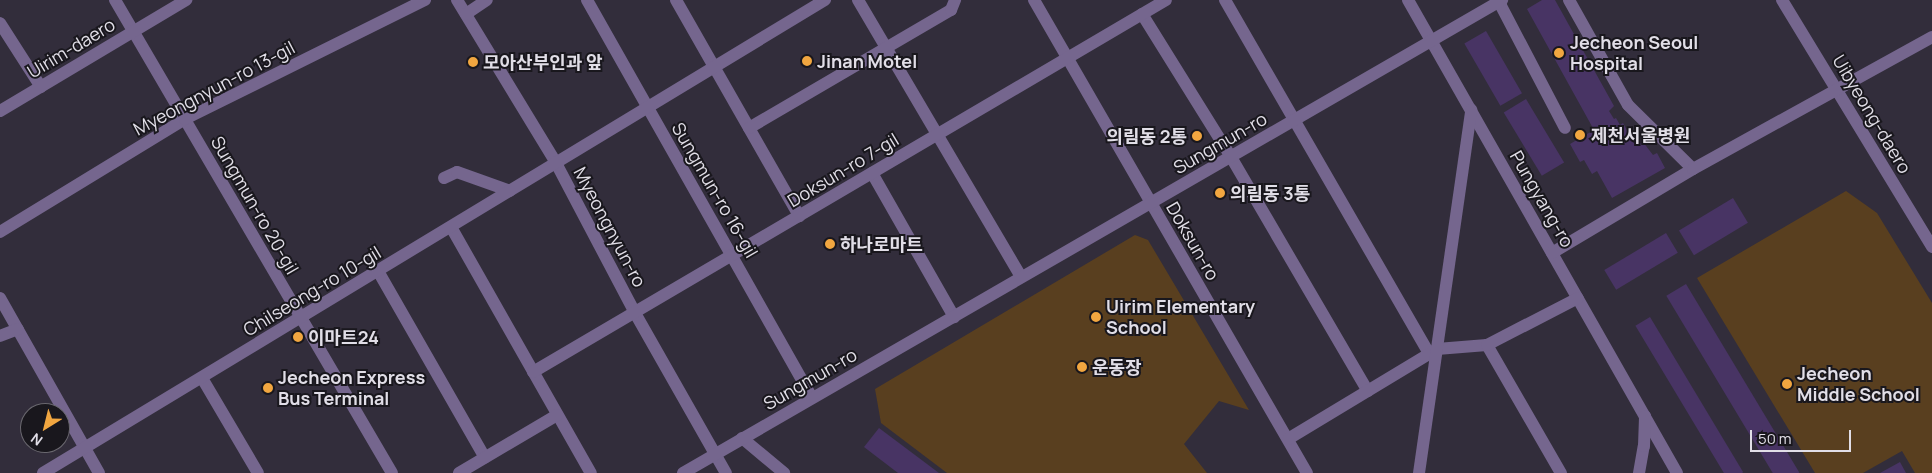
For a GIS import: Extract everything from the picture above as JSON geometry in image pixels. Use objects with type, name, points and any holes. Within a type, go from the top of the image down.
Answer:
[{"type":"street","name":"Sungmun-ro 20-gil","points":[[115,0],[392,473]]},
{"type":"street","name":"Uirim-daero","points":[[0,112],[186,0]]},
{"type":"street","name":"Myeongnyun-ro 13-gil","points":[[0,232],[185,119],[425,0]]},
{"type":"street","name":"Myeongnyun-ro","points":[[457,0],[556,163],[636,313],[726,473]]},
{"type":"street","points":[[466,14],[487,0]]},
{"type":"street","name":"Sungmun-ro 16-gil","points":[[587,0],[812,397]]},
{"type":"street","points":[[676,0],[799,216]]},
{"type":"street","name":"Chilseong-ro 10-gil","points":[[43,473],[824,0]]},
{"type":"street","points":[[858,0],[1021,277]]},
{"type":"street","points":[[749,128],[950,10],[956,0]]},
{"type":"street","name":"Doksun-ro","points":[[1034,0],[1307,473]]},
{"type":"street","name":"Doksun-ro 7-gil","points":[[533,372],[1166,0]]},
{"type":"street","points":[[1226,0],[1433,352]]},
{"type":"street","name":"Pungyang-ro","points":[[1408,0],[1677,473]]},
{"type":"street","points":[[1569,0],[1628,105],[1693,169]]},
{"type":"street","name":"Uibyeong-daero","points":[[1782,0],[1930,240]]},
{"type":"street","points":[[1501,1],[1565,128]]},
{"type":"street","name":"Sungmun-ro","points":[[683,473],[1501,1]]},
{"type":"street","points":[[1142,14],[1231,157],[1368,391]]},
{"type":"street","points":[[0,23],[41,86]]},
{"type":"street","points":[[1552,253],[1693,169],[1932,37]]},
{"type":"street","points":[[1419,473],[1433,352],[1471,110]]},
{"type":"street","points":[[444,178],[457,172],[510,191]]},
{"type":"street","points":[[872,173],[954,317]]},
{"type":"street","points":[[450,227],[591,473]]},
{"type":"street","points":[[378,271],[485,458]]},
{"type":"street","points":[[0,298],[99,473]]},
{"type":"street","points":[[1288,439],[1433,352],[1487,345],[1578,298]]},
{"type":"street","points":[[0,336],[18,329]]},
{"type":"street","points":[[1487,345],[1561,473]]},
{"type":"street","points":[[202,378],[258,473]]},
{"type":"street","points":[[459,473],[557,415]]},
{"type":"street","points":[[1639,473],[1644,446],[1645,416]]},
{"type":"street","points":[[742,438],[784,473]]},
{"type":"shaded area","points":[[1846,191],[1877,213],[1932,303],[1932,473],[1915,473],[1902,451],[1863,473],[1815,473],[1697,278]]},
{"type":"shaded area","name":"Uirim Elementary School","points":[[1135,235],[1148,240],[1249,410],[1219,401],[1184,444],[1207,473],[947,473],[881,423],[875,389]]},
{"type":"building","points":[[1542,0],[1555,0],[1614,106],[1609,111],[1614,119],[1616,118],[1620,125],[1623,123],[1629,134],[1632,132],[1639,144],[1643,142],[1653,155],[1657,153],[1665,168],[1612,198],[1597,171],[1592,174],[1584,160],[1580,162],[1570,144],[1594,130],[1527,9]]},
{"type":"building","points":[[1486,31],[1522,93],[1500,106],[1464,44]]},
{"type":"building","points":[[1526,99],[1564,162],[1542,176],[1504,112]]},
{"type":"building","points":[[1733,198],[1748,223],[1694,255],[1679,230]]},
{"type":"building","points":[[1666,233],[1678,253],[1616,290],[1604,270]]},
{"type":"building","points":[[1686,284],[1799,473],[1773,473],[1666,296]]},
{"type":"building","points":[[1650,317],[1743,472],[1724,473],[1635,326]]},
{"type":"building","points":[[879,428],[939,473],[898,473],[864,447]]},
{"type":"building","points":[[1900,462],[1906,473],[1880,473]]},
{"type":"place","name":"Jecheon Seoul Hospital","points":[[1559,53]]},
{"type":"place","name":"Jinan Motel","points":[[807,61]]},
{"type":"place","name":"모아산부인과 앞","points":[[473,62]]},
{"type":"place","name":"제천서울병원","points":[[1580,135]]},
{"type":"place","name":"의림동 2통","points":[[1197,136]]},
{"type":"place","name":"의림동 3통","points":[[1220,193]]},
{"type":"place","name":"하나로마트","points":[[830,244]]},
{"type":"place","name":"Uirim Elementary School","points":[[1096,317]]},
{"type":"place","name":"이마트24","points":[[298,337]]},
{"type":"place","name":"운동장","points":[[1082,367]]},
{"type":"place","name":"Jecheon Middle School","points":[[1787,384]]},
{"type":"place","name":"Jecheon Express Bus Terminal","points":[[268,388]]}]
